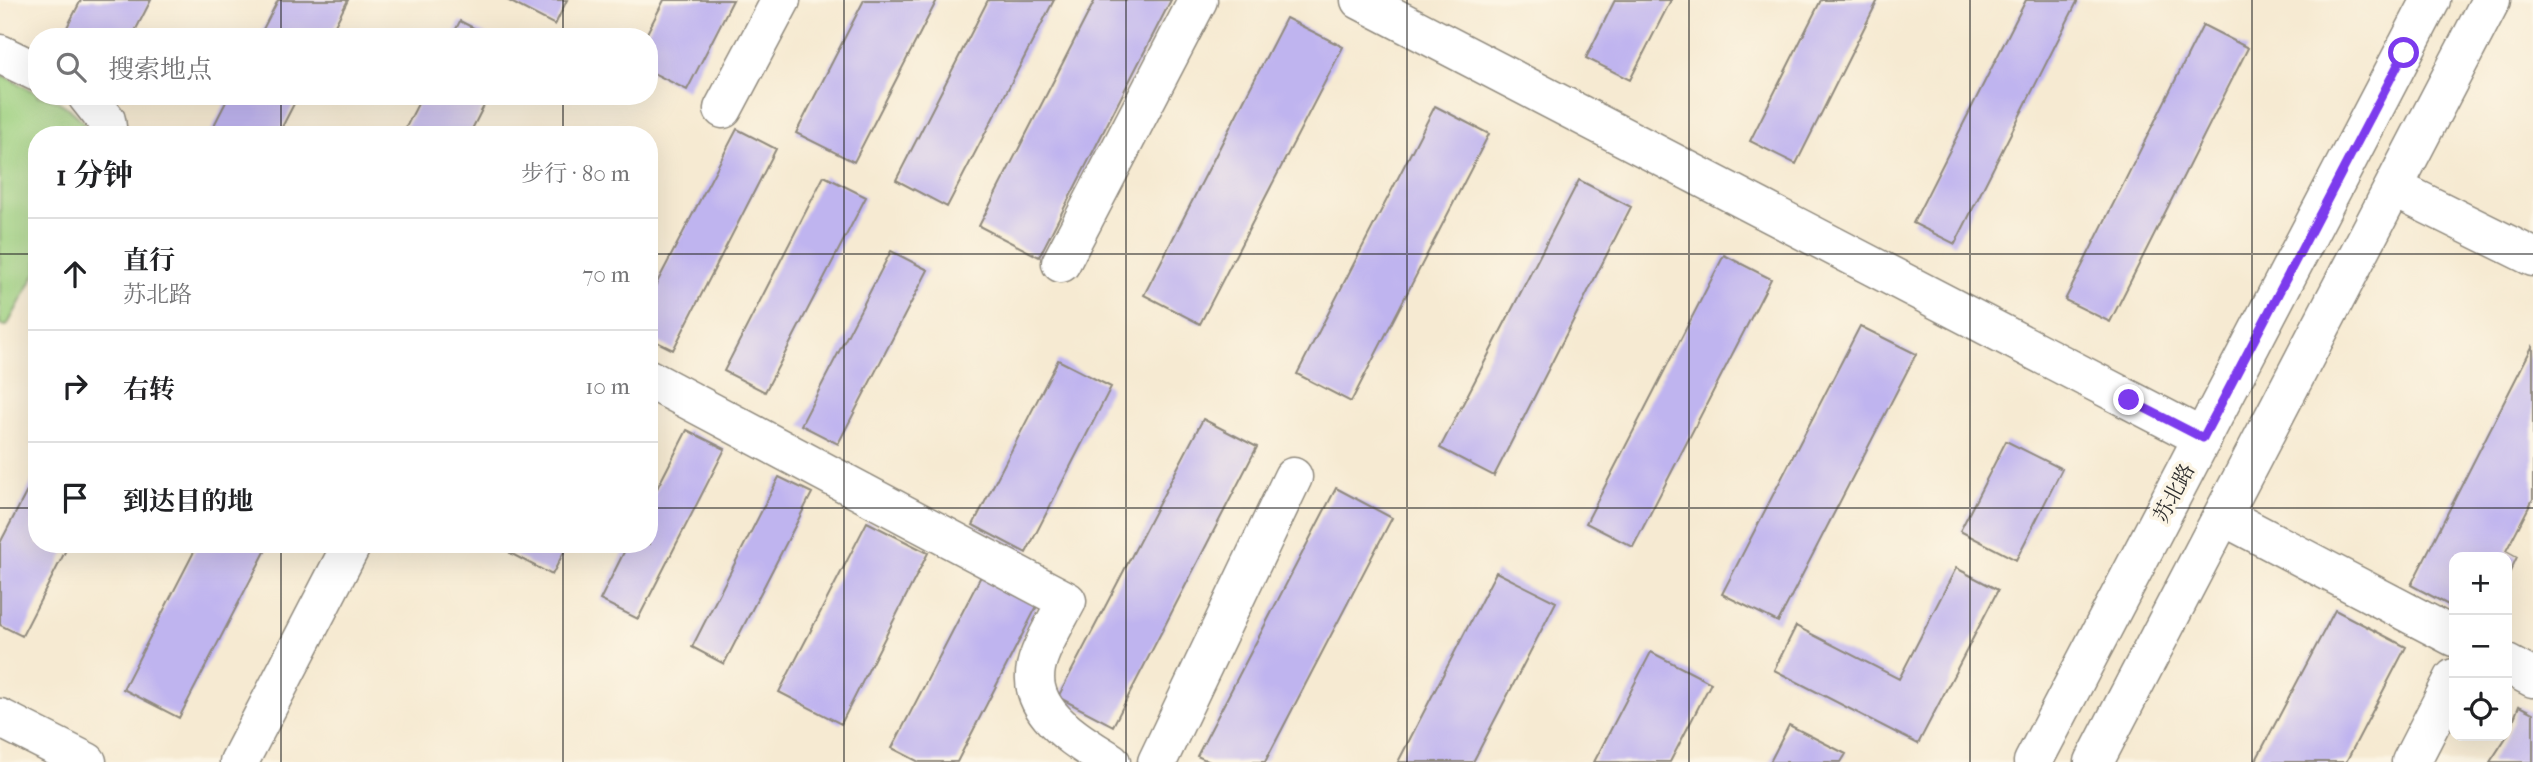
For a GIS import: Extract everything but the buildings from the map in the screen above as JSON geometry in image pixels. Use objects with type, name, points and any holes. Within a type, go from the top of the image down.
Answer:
[{"type":"main road","points":[[723,109],[780,0]]},
{"type":"main road","points":[[1061,263],[1198,0]]},
{"type":"main road","points":[[1360,0],[2203,438]]},
{"type":"main road","name":"苏北路","points":[[2033,762],[2431,0]]},
{"type":"main road","points":[[2094,762],[2491,0]]},
{"type":"main road","points":[[0,54],[28,68]]},
{"type":"main road","points":[[94,105],[106,120],[107,126]]},
{"type":"main road","points":[[2394,188],[2533,257]]},
{"type":"main road","points":[[658,384],[1066,601],[1038,657],[1037,689],[1045,712],[1066,733],[1111,762]]},
{"type":"main road","points":[[1157,762],[1293,477]]},
{"type":"main road","points":[[2223,516],[2449,634]]},
{"type":"main road","points":[[239,762],[347,553]]},
{"type":"main road","points":[[2512,667],[2533,678]]},
{"type":"main road","points":[[2411,762],[2449,688]]},
{"type":"main road","points":[[0,718],[87,762]]},
{"type":"green space","points":[[0,74],[28,88],[28,105],[63,105],[86,126],[28,126],[28,288],[7,326],[0,325]]},
{"type":"route","points":[[2129,400],[2203,438],[2404,53]]}]
